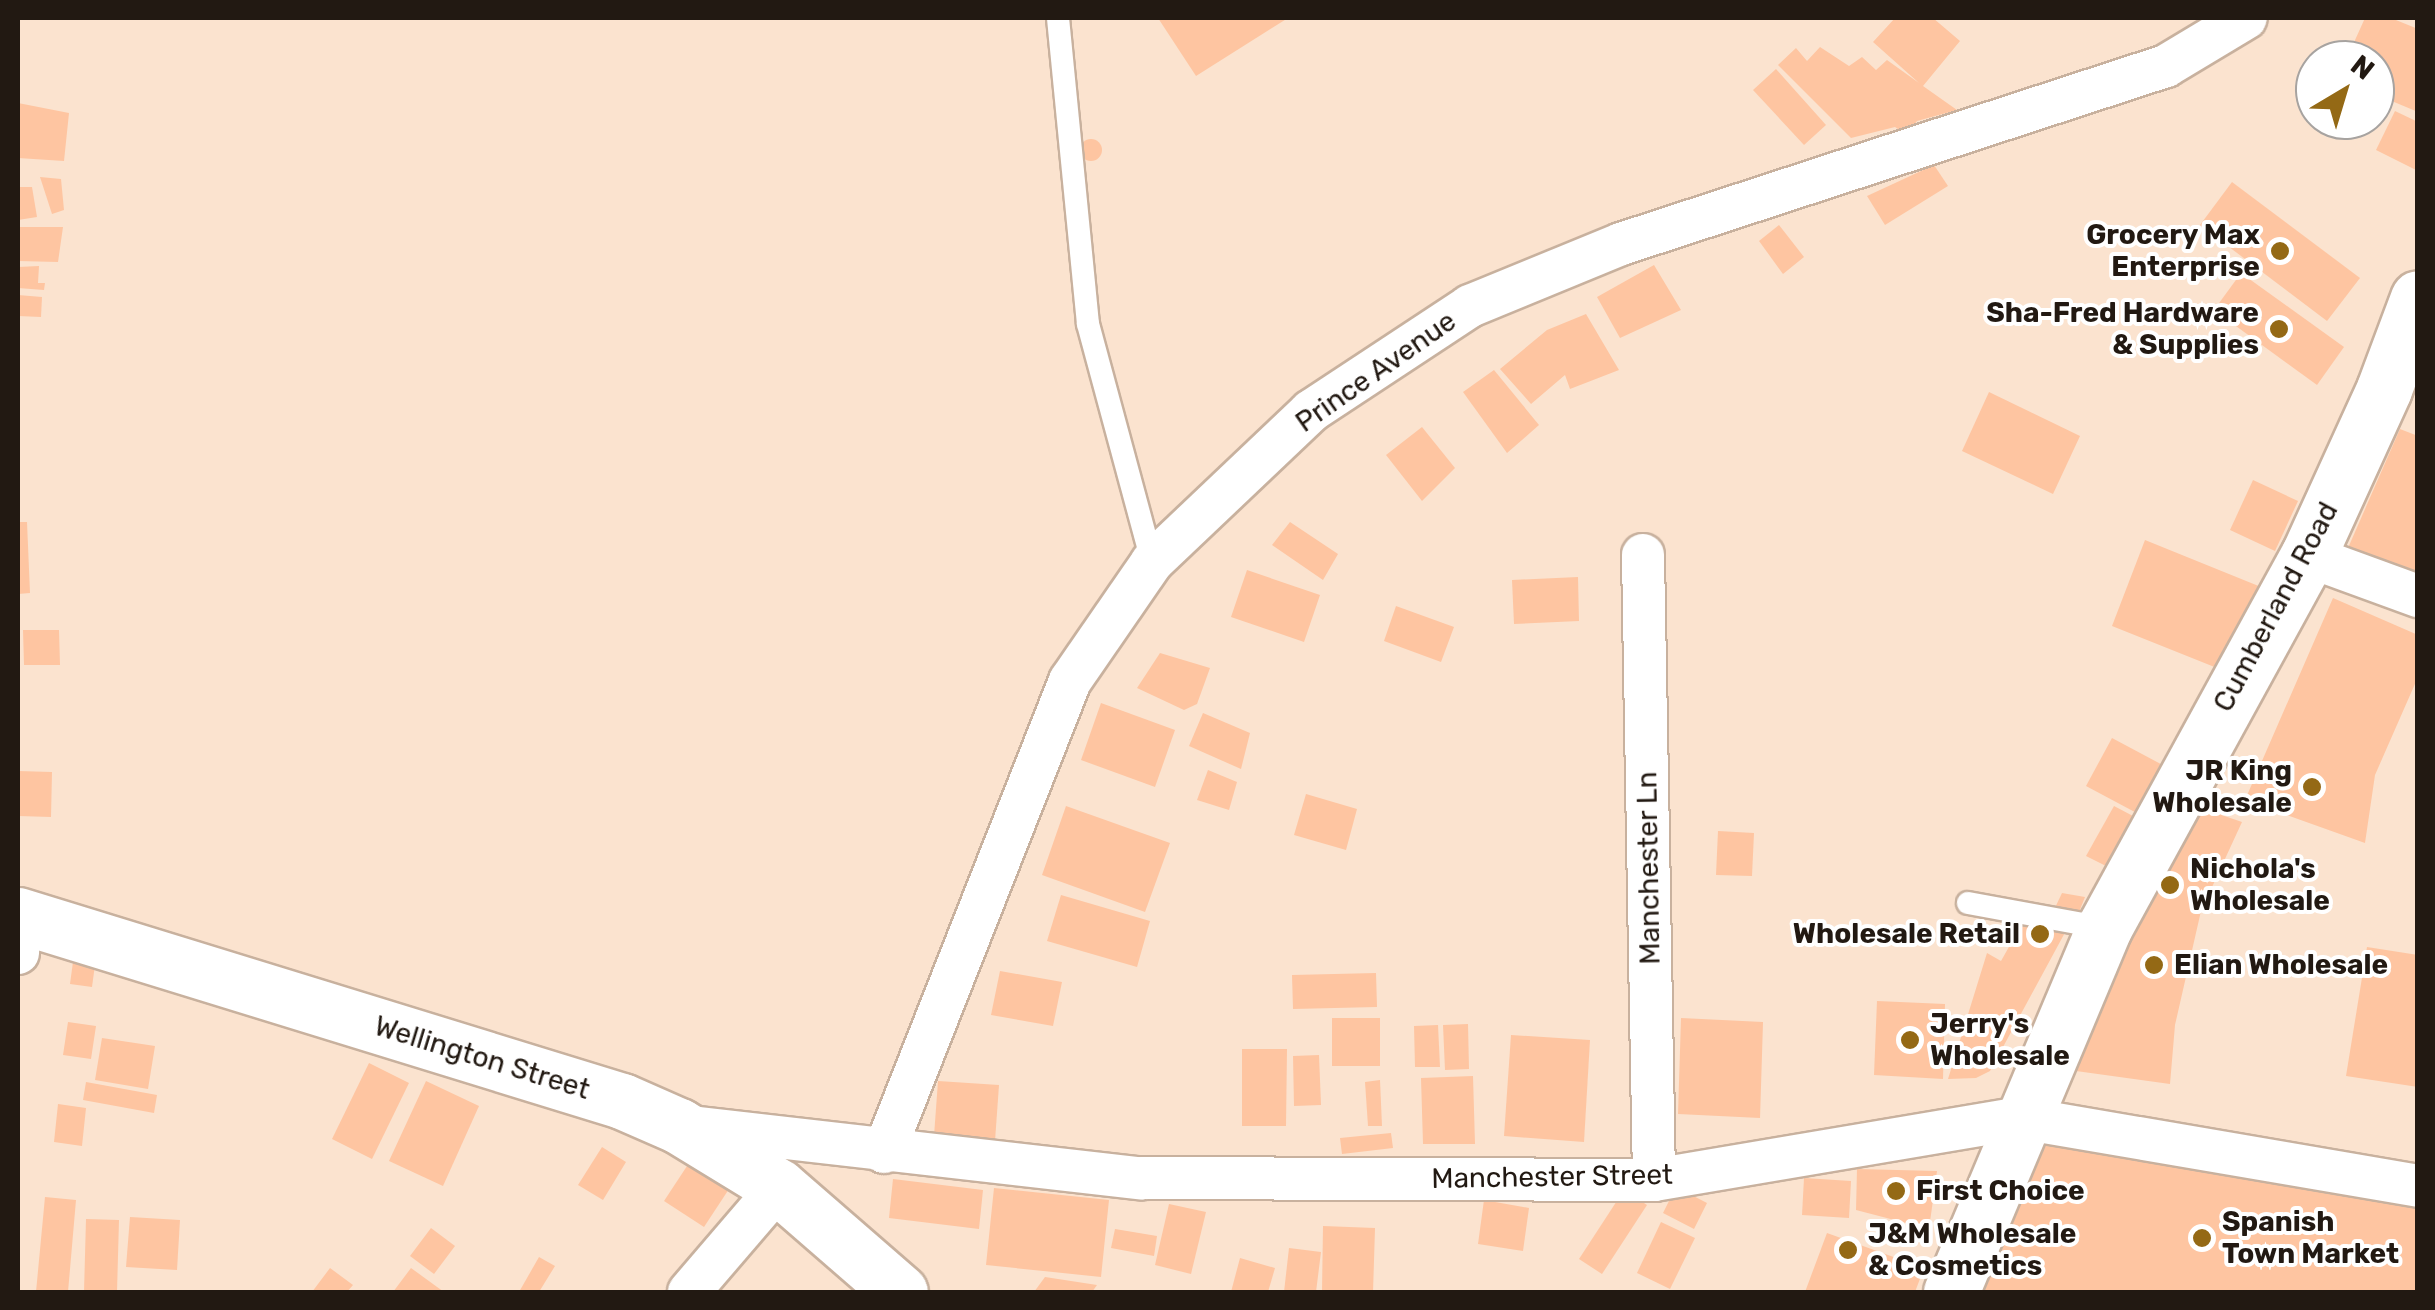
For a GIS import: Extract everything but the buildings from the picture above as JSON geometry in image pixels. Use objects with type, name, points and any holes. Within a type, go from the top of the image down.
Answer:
[{"type":"street","name":"Prince Avenue","points":[[884,1152],[1070,681],[1152,562],[1310,411],[1470,306],[1622,244],[2166,66],[2246,18]]},
{"type":"street","name":"Cumberland Road","points":[[1951,1292],[2104,928],[2308,556],[2384,389],[2418,298]]},
{"type":"street","name":"Manchester Ln","points":[[1643,555],[1654,1180]]},
{"type":"street","points":[[2308,556],[2418,596]]},
{"type":"street","name":"Wellington Street","points":[[18,928],[622,1101],[679,1126],[779,1187],[900,1292]]},
{"type":"street","name":"Manchester Street","points":[[679,1126],[1141,1178],[1654,1180],[1927,1130],[2021,1118],[2418,1186]]},
{"type":"street","points":[[689,1292],[779,1187]]},
{"type":"lane","points":[[1058,18],[1088,324],[1152,562]]},
{"type":"lane","points":[[1968,903],[2104,928]]},
{"type":"place","name":"Grocery Max Enterprise","points":[[2280,251]]},
{"type":"place","name":"Sha-Fred Hardware & Supplies","points":[[2279,329]]},
{"type":"place","name":"JR King Wholesale","points":[[2312,787]]},
{"type":"place","name":"Nichola's Wholesale","points":[[2170,885]]},
{"type":"place","name":"Wholesale Retail","points":[[2040,934]]},
{"type":"place","name":"Elian Wholesale","points":[[2154,965]]},
{"type":"place","name":"Jerry's Wholesale","points":[[1910,1040]]},
{"type":"place","name":"First Choice","points":[[1896,1191]]},
{"type":"place","name":"Spanish Town Market","points":[[2202,1238]]},
{"type":"place","name":"J&M Wholesale & Cosmetics","points":[[1848,1250]]}]
